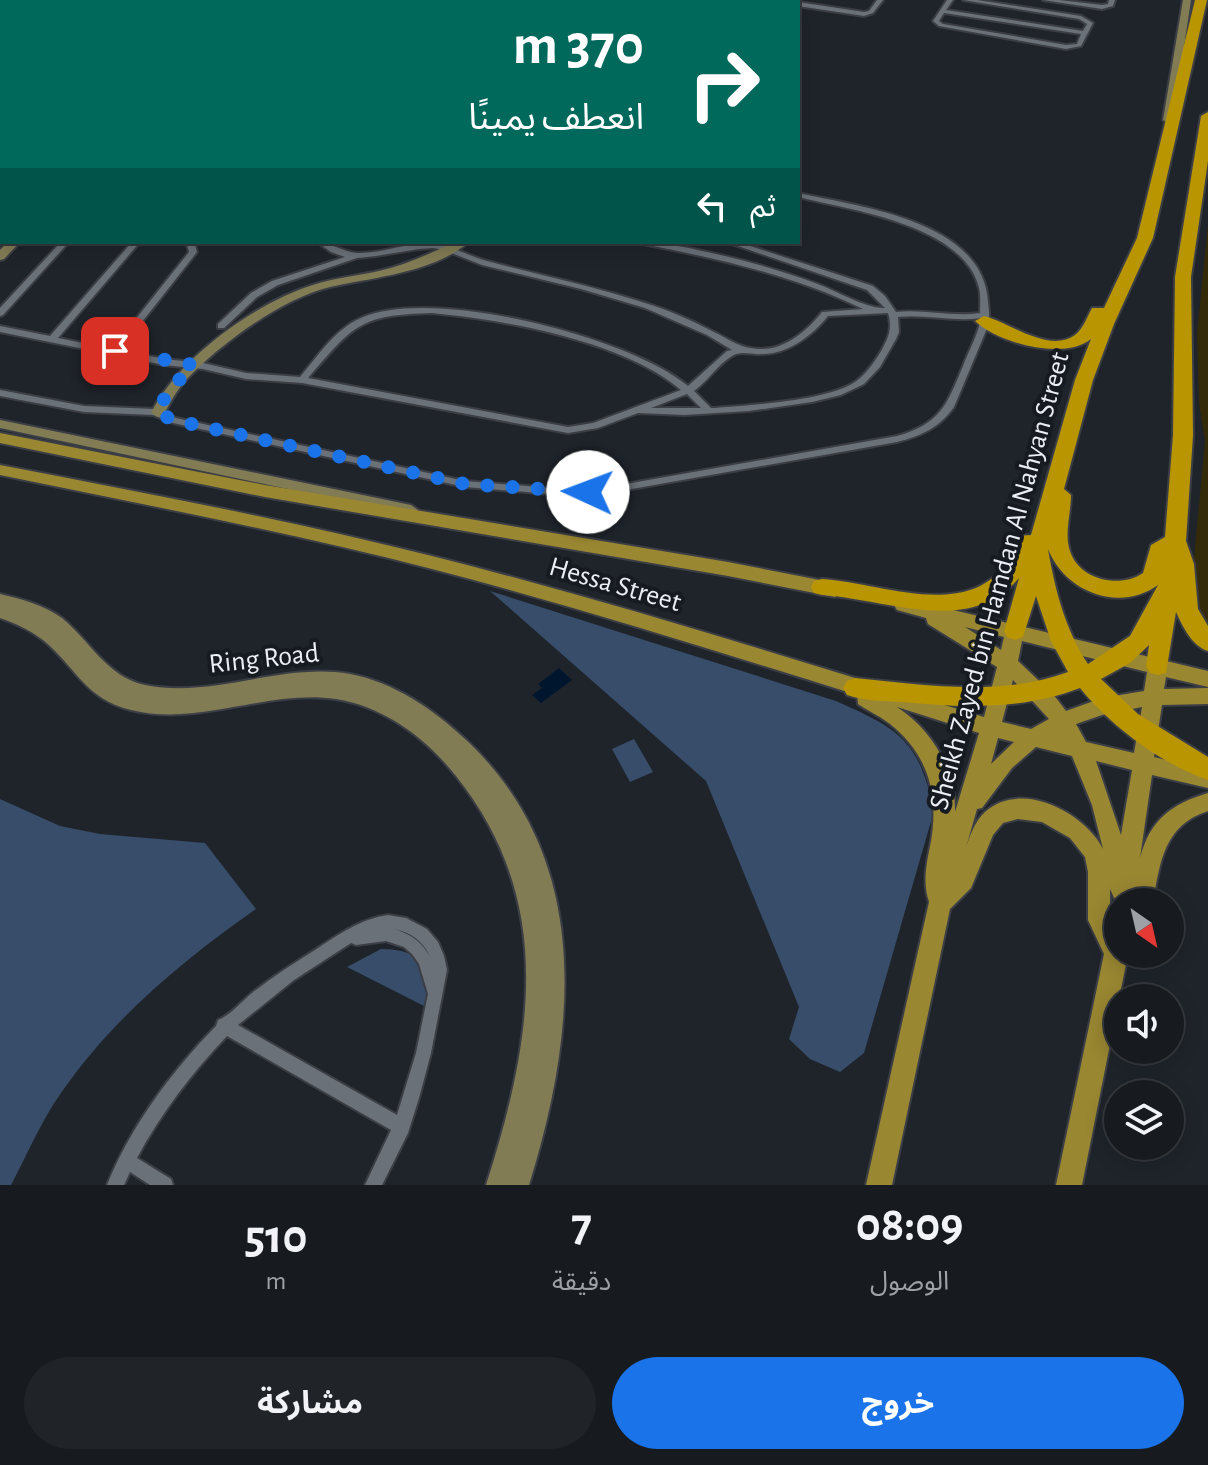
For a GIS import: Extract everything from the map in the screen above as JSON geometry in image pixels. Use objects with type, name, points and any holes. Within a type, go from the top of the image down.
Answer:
[{"type":"highway","name":"Sheikh Zayed bin Hamdan Al Nahyan Street","points":[[1015,631],[1036,544],[1075,411],[1095,351],[1141,250],[1201,0]]},
{"type":"highway","points":[[1158,666],[1175,541],[1183,435],[1183,277],[1208,116]]},
{"type":"highway","points":[[985,318],[1039,342],[1058,344],[1077,341],[1086,333],[1125,261],[1141,250]]},
{"type":"highway","points":[[1057,480],[1061,496],[1059,552],[1070,569],[1090,583],[1115,590],[1139,587],[1153,577],[1159,550],[1175,541]]},
{"type":"highway","points":[[822,587],[857,588],[934,603],[962,601],[986,593],[1008,576],[1015,566],[1043,495],[1057,480]]},
{"type":"highway","points":[[1175,541],[1184,563],[1188,615],[1208,642]]},
{"type":"highway","points":[[1036,544],[1048,605],[1063,642],[1085,676],[1148,734],[1208,769]]},
{"type":"highway","points":[[855,688],[961,698],[1000,697],[1038,692],[1085,676],[1121,656],[1143,636],[1170,574]]},
{"type":"main road","name":"Hessa Street","points":[[0,438],[225,484],[822,587],[1208,679]]},
{"type":"main road","name":"Hessa Street","points":[[0,470],[285,527],[434,563],[674,631],[991,728],[1208,779]]},
{"type":"main road","points":[[895,603],[972,639],[1038,692],[1064,722],[1083,750],[1111,828],[1126,888]]},
{"type":"main road","name":"Sheikh Zayed bin Hamdan Al Nahyan Street","points":[[879,1185],[940,903],[970,807],[1015,631]]},
{"type":"main road","points":[[1130,888],[1143,764],[1158,666]]},
{"type":"main road","points":[[855,688],[869,701],[895,716],[921,743],[940,776],[947,808],[934,876],[940,903]]},
{"type":"main road","points":[[970,807],[1003,764],[1034,738],[1064,722],[1111,703],[1154,697],[1208,696]]},
{"type":"main road","points":[[1134,888],[1157,836],[1176,816],[1208,802]]},
{"type":"main road","points":[[940,903],[967,876],[986,825],[994,817],[1018,809],[1047,813],[1075,829],[1094,853],[1099,879],[1098,919],[1104,933]]},
{"type":"main road","points":[[1069,1185],[1114,968]]},
{"type":"street","points":[[835,10],[843,0]]},
{"type":"street","points":[[807,3],[868,14],[880,0]]},
{"type":"street","points":[[950,0],[936,21],[941,25],[1066,47],[1078,46],[1090,23],[1084,18],[966,0]]},
{"type":"street","points":[[1046,0],[1102,7],[1111,5],[1112,0]]},
{"type":"street","points":[[1160,175],[1158,166],[1187,0]]},
{"type":"street","points":[[942,11],[1085,33]]},
{"type":"street","points":[[0,393],[84,409],[158,413],[173,420],[465,484],[563,492],[599,491],[922,432],[952,407],[985,318],[983,284],[977,269],[965,254],[944,239],[900,219],[800,195]]},
{"type":"street","points":[[0,313],[63,244]]},
{"type":"street","points":[[52,339],[134,244]]},
{"type":"street","points":[[115,351],[193,252],[191,244]]},
{"type":"street","points":[[324,244],[337,252],[354,256]]},
{"type":"street","points":[[221,326],[254,295],[275,283],[354,256],[433,244],[479,261],[633,300],[695,325],[739,350]]},
{"type":"street","points":[[158,413],[168,392],[194,365],[228,338],[299,294],[333,283],[398,270],[459,244]]},
{"type":"street","points":[[653,244],[722,258],[823,288],[872,311]]},
{"type":"street","points":[[722,258],[733,244]]},
{"type":"street","points":[[637,410],[665,413],[809,400],[848,389],[875,367],[895,332],[892,312],[877,293],[861,284],[737,244]]},
{"type":"street","points":[[302,380],[358,322],[378,314],[413,309],[493,319],[558,333],[656,368],[708,410]]},
{"type":"street","points":[[0,329],[246,376],[302,380],[556,429],[595,426],[687,391],[703,380],[728,354],[739,350],[765,352],[788,345],[814,328],[825,314],[872,311],[962,319],[985,318]]},
{"type":"street","points":[[0,424],[487,524],[522,535]]},
{"type":"street","name":"Ring Road","points":[[0,600],[35,611],[55,622],[102,674],[125,686],[148,692],[195,695],[296,678],[351,682],[376,689],[404,703],[472,755],[516,817],[528,842],[544,891],[554,947],[556,1018],[551,1066],[540,1116],[517,1185]]},
{"type":"street","name":"Ring Road","points":[[0,612],[45,633],[90,683],[129,703],[154,708],[193,709],[279,693],[333,691],[390,708],[436,740],[460,765],[500,823],[515,857],[532,920],[538,973],[533,1062],[523,1109],[498,1185]]},
{"type":"street","points":[[115,1185],[126,1160],[172,1087],[223,1025],[281,979],[341,942],[383,933],[409,941],[427,963],[435,998],[424,1058],[402,1127],[373,1185]]},
{"type":"street","points":[[223,1025],[402,1127]]},
{"type":"street","points":[[126,1160],[165,1185]]},
{"type":"shaded area","points":[[490,591],[836,701],[891,729],[913,752],[934,811],[864,1053],[840,1072],[810,1059],[789,1039],[799,1007],[706,781]]},
{"type":"shaded area","points":[[559,668],[572,680],[541,703],[532,695],[542,688],[538,684]]},
{"type":"shaded area","points":[[634,739],[653,772],[630,782],[612,749]]},
{"type":"shaded area","points":[[0,799],[60,826],[100,834],[205,843],[256,909],[175,970],[103,1040],[54,1104],[11,1185],[0,1185]]},
{"type":"shaded area","points":[[381,949],[407,953],[421,964],[427,982],[428,1008],[347,967]]},
{"type":"sand","points":[[1208,224],[1208,634],[1201,626],[1191,590],[1205,441],[1199,404],[1197,333]]},
{"type":"route","points":[[115,351],[194,365],[168,392],[159,409],[158,413],[173,420],[465,484],[588,492]]}]
